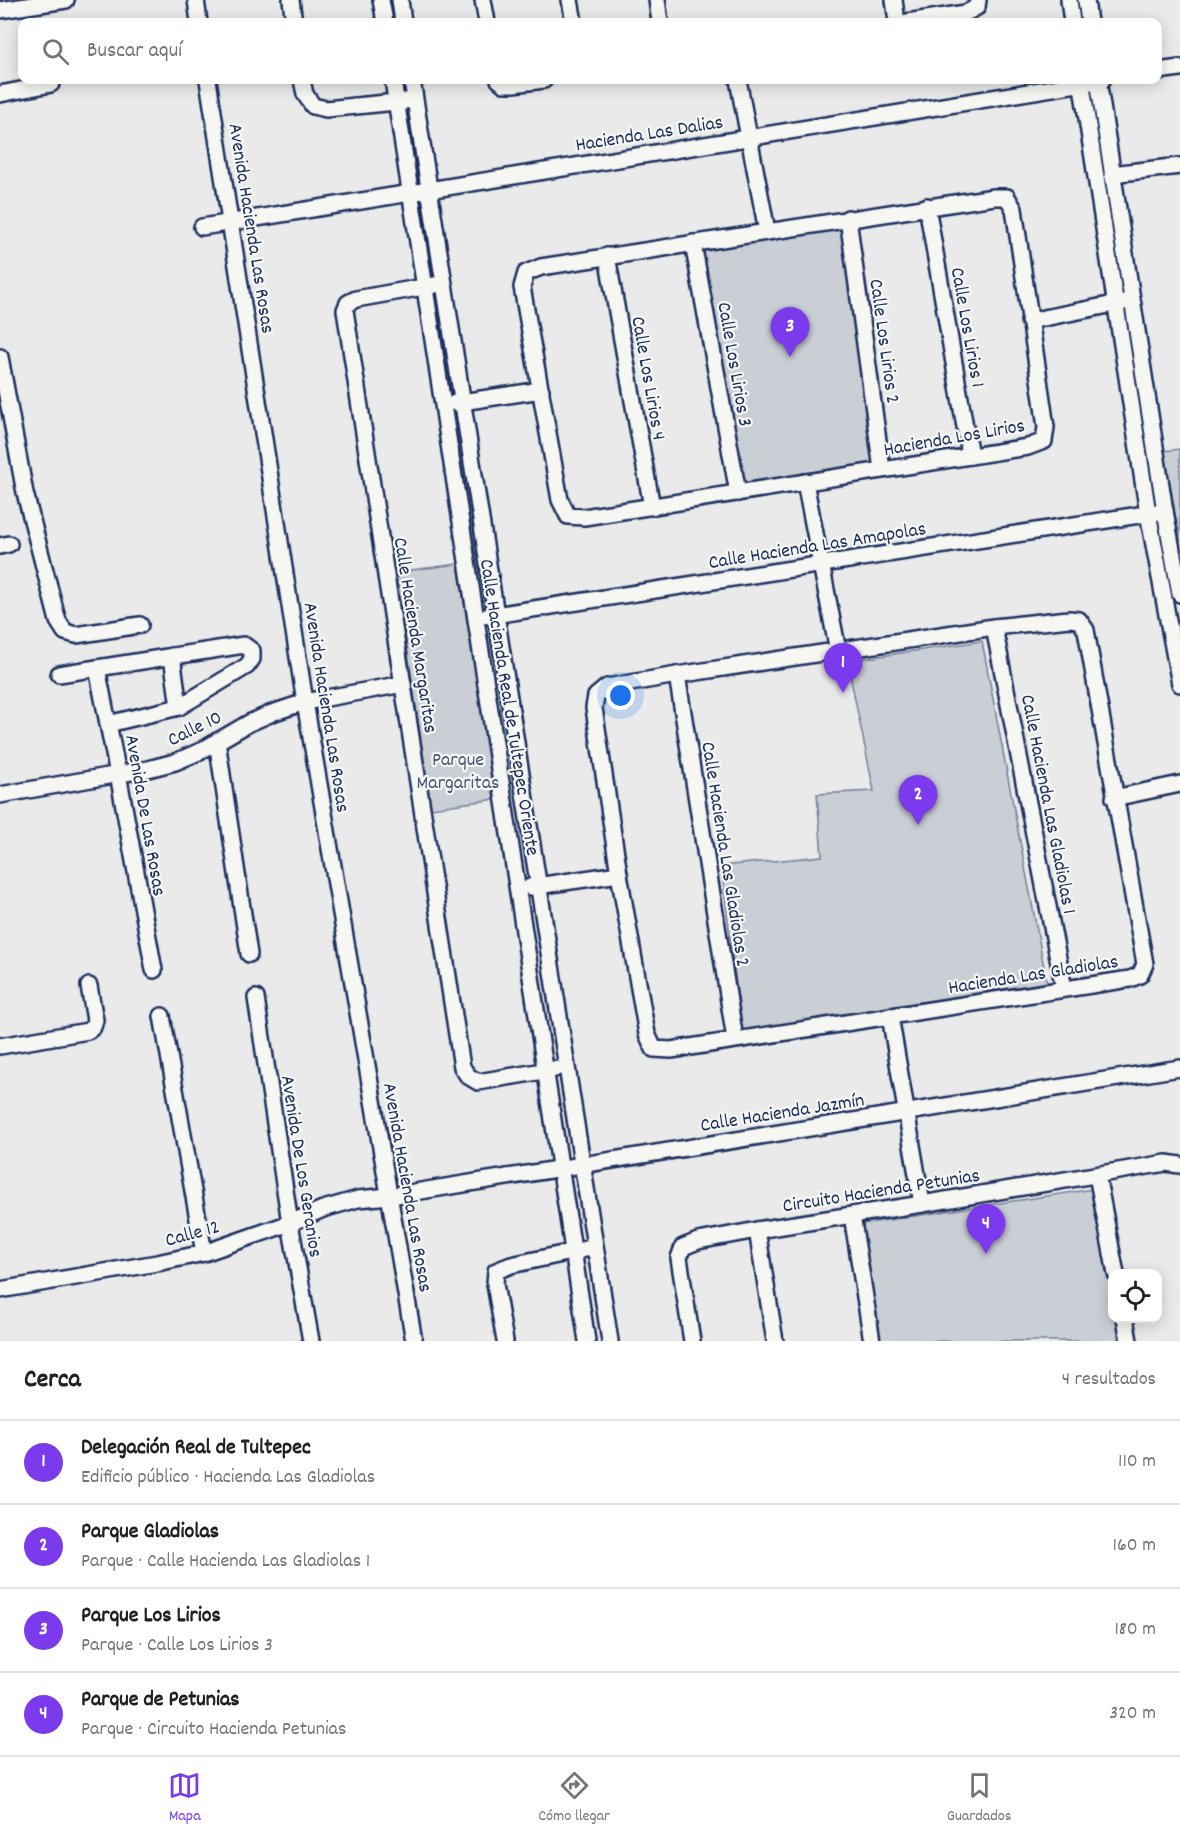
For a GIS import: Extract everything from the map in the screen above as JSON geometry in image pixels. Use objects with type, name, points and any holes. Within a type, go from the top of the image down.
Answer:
[{"type":"street","points":[[0,10],[66,0]]},
{"type":"street","points":[[196,0],[198,18]]},
{"type":"street","points":[[291,0],[293,18]]},
{"type":"street","points":[[381,0],[383,18]]},
{"type":"street","points":[[400,0],[402,18]]},
{"type":"street","points":[[483,0],[486,18]]},
{"type":"street","points":[[570,0],[573,18]]},
{"type":"street","points":[[657,0],[659,18]]},
{"type":"street","points":[[894,0],[896,18]]},
{"type":"street","points":[[933,18],[966,13],[977,7],[978,0]]},
{"type":"street","points":[[1069,0],[1071,18]]},
{"type":"street","points":[[1086,0],[1088,18]]},
{"type":"street","points":[[1162,70],[1180,68]]},
{"type":"street","points":[[0,94],[51,84]]},
{"type":"street","name":"Avenida Hacienda Las Rosas","points":[[209,84],[305,702],[414,1341]]},
{"type":"street","points":[[304,84],[305,94],[313,106],[326,109],[415,100]]},
{"type":"street","name":"Calle Hacienda Real de Tultepec Oriente","points":[[394,84],[587,1341]]},
{"type":"street","points":[[413,84],[610,1341]]},
{"type":"street","points":[[739,84],[767,231]]},
{"type":"street","name":"Hacienda Las Dalias","points":[[202,227],[1063,84]]},
{"type":"street","points":[[1081,84],[1148,513],[1180,684]]},
{"type":"street","points":[[1100,84],[1165,511],[1180,594]]},
{"type":"street","points":[[1112,174],[1180,166]]},
{"type":"street","name":"Hacienda Los Lirios","points":[[994,196],[1007,197],[1014,209],[1046,427],[1044,441],[1028,447],[652,507],[584,517],[568,516],[560,500],[522,287],[526,273],[541,267],[767,231],[994,196]]},
{"type":"street","name":"Calle Los Lirios 1","points":[[927,206],[970,456]]},
{"type":"street","name":"Calle Los Lirios 2","points":[[848,218],[882,470]]},
{"type":"street","name":"Calle Los Lirios 3","points":[[693,243],[738,493]]},
{"type":"street","name":"Calle Los Lirios 4","points":[[607,256],[652,507]]},
{"type":"street","name":"Calle Hacienda Margaritas","points":[[444,284],[356,299],[348,303],[345,310],[462,1067],[468,1076],[478,1082],[567,1068]]},
{"type":"street","points":[[1029,321],[1132,301]]},
{"type":"street","points":[[0,357],[26,493],[58,621],[65,632],[76,636],[140,625]]},
{"type":"street","points":[[443,405],[541,390]]},
{"type":"street","points":[[805,482],[838,651]]},
{"type":"street","name":"Calle Hacienda Las Amapolas","points":[[476,617],[1165,511]]},
{"type":"street","name":"Hacienda Las Gladiolas","points":[[1069,619],[1079,620],[1086,630],[1145,964],[1140,975],[1130,979],[671,1050],[654,1048],[647,1034],[618,874],[594,708],[596,696],[607,687],[838,651],[994,627],[1069,619]]},
{"type":"street","name":"Calle Hacienda Las Gladiolas 1","points":[[994,627],[1064,989]]},
{"type":"street","points":[[59,674],[244,645],[252,651],[252,659],[247,666],[179,707],[108,724]]},
{"type":"street","points":[[172,656],[179,707]]},
{"type":"street","name":"Avenida De Las Rosas","points":[[97,668],[154,970]]},
{"type":"street","name":"Calle Hacienda Las Gladiolas 2","points":[[677,675],[735,1039]]},
{"type":"street","name":"Calle 10","points":[[0,795],[174,762],[201,751],[249,723],[272,713],[305,702],[403,684]]},
{"type":"street","points":[[217,741],[249,954]]},
{"type":"street","points":[[1114,798],[1180,784]]},
{"type":"street","points":[[517,889],[618,874]]},
{"type":"street","points":[[0,1046],[87,1031],[93,1027],[95,1020],[89,986]]},
{"type":"street","name":"Avenida De Los Geranios","points":[[256,998],[290,1223],[311,1341]]},
{"type":"street","points":[[162,1016],[204,1253]]},
{"type":"street","points":[[890,1016],[922,1204]]},
{"type":"street","name":"Calle Hacienda Jazmín","points":[[390,1196],[1180,1068]]},
{"type":"street","name":"Circuito Hacienda Petunias","points":[[692,1341],[679,1258],[683,1247],[698,1241],[1166,1164],[1180,1166]]},
{"type":"street","points":[[1097,1175],[1115,1269]]},
{"type":"street","name":"Calle 12","points":[[0,1290],[204,1253],[290,1223],[322,1209],[358,1199],[390,1196]]},
{"type":"street","points":[[852,1215],[872,1341]]},
{"type":"street","points":[[757,1230],[775,1341]]},
{"type":"street","points":[[505,1341],[495,1284],[496,1271],[511,1265],[595,1247]]},
{"type":"street","points":[[1126,1323],[1129,1341]]},
{"type":"green space","points":[[844,225],[878,466],[739,490],[699,247]]},
{"type":"green space","points":[[1180,449],[1180,542],[1164,451]]},
{"type":"green space","name":"Parque Margaritas","points":[[458,564],[496,799],[431,808],[396,572]]},
{"type":"green space","points":[[982,641],[1047,983],[742,1031],[721,866],[822,856],[817,794],[874,791],[847,661]]},
{"type":"green space","points":[[1093,1189],[1109,1269],[1108,1323],[1121,1323],[1124,1341],[879,1341],[862,1224]]},
{"type":"place","name":"Parque Los Lirios","points":[[790,357]]},
{"type":"place","name":"Delegación Real de Tultepec","points":[[843,693]]},
{"type":"place","name":"Parque Gladiolas","points":[[918,825]]},
{"type":"place","name":"Parque de Petunias","points":[[986,1254]]}]
